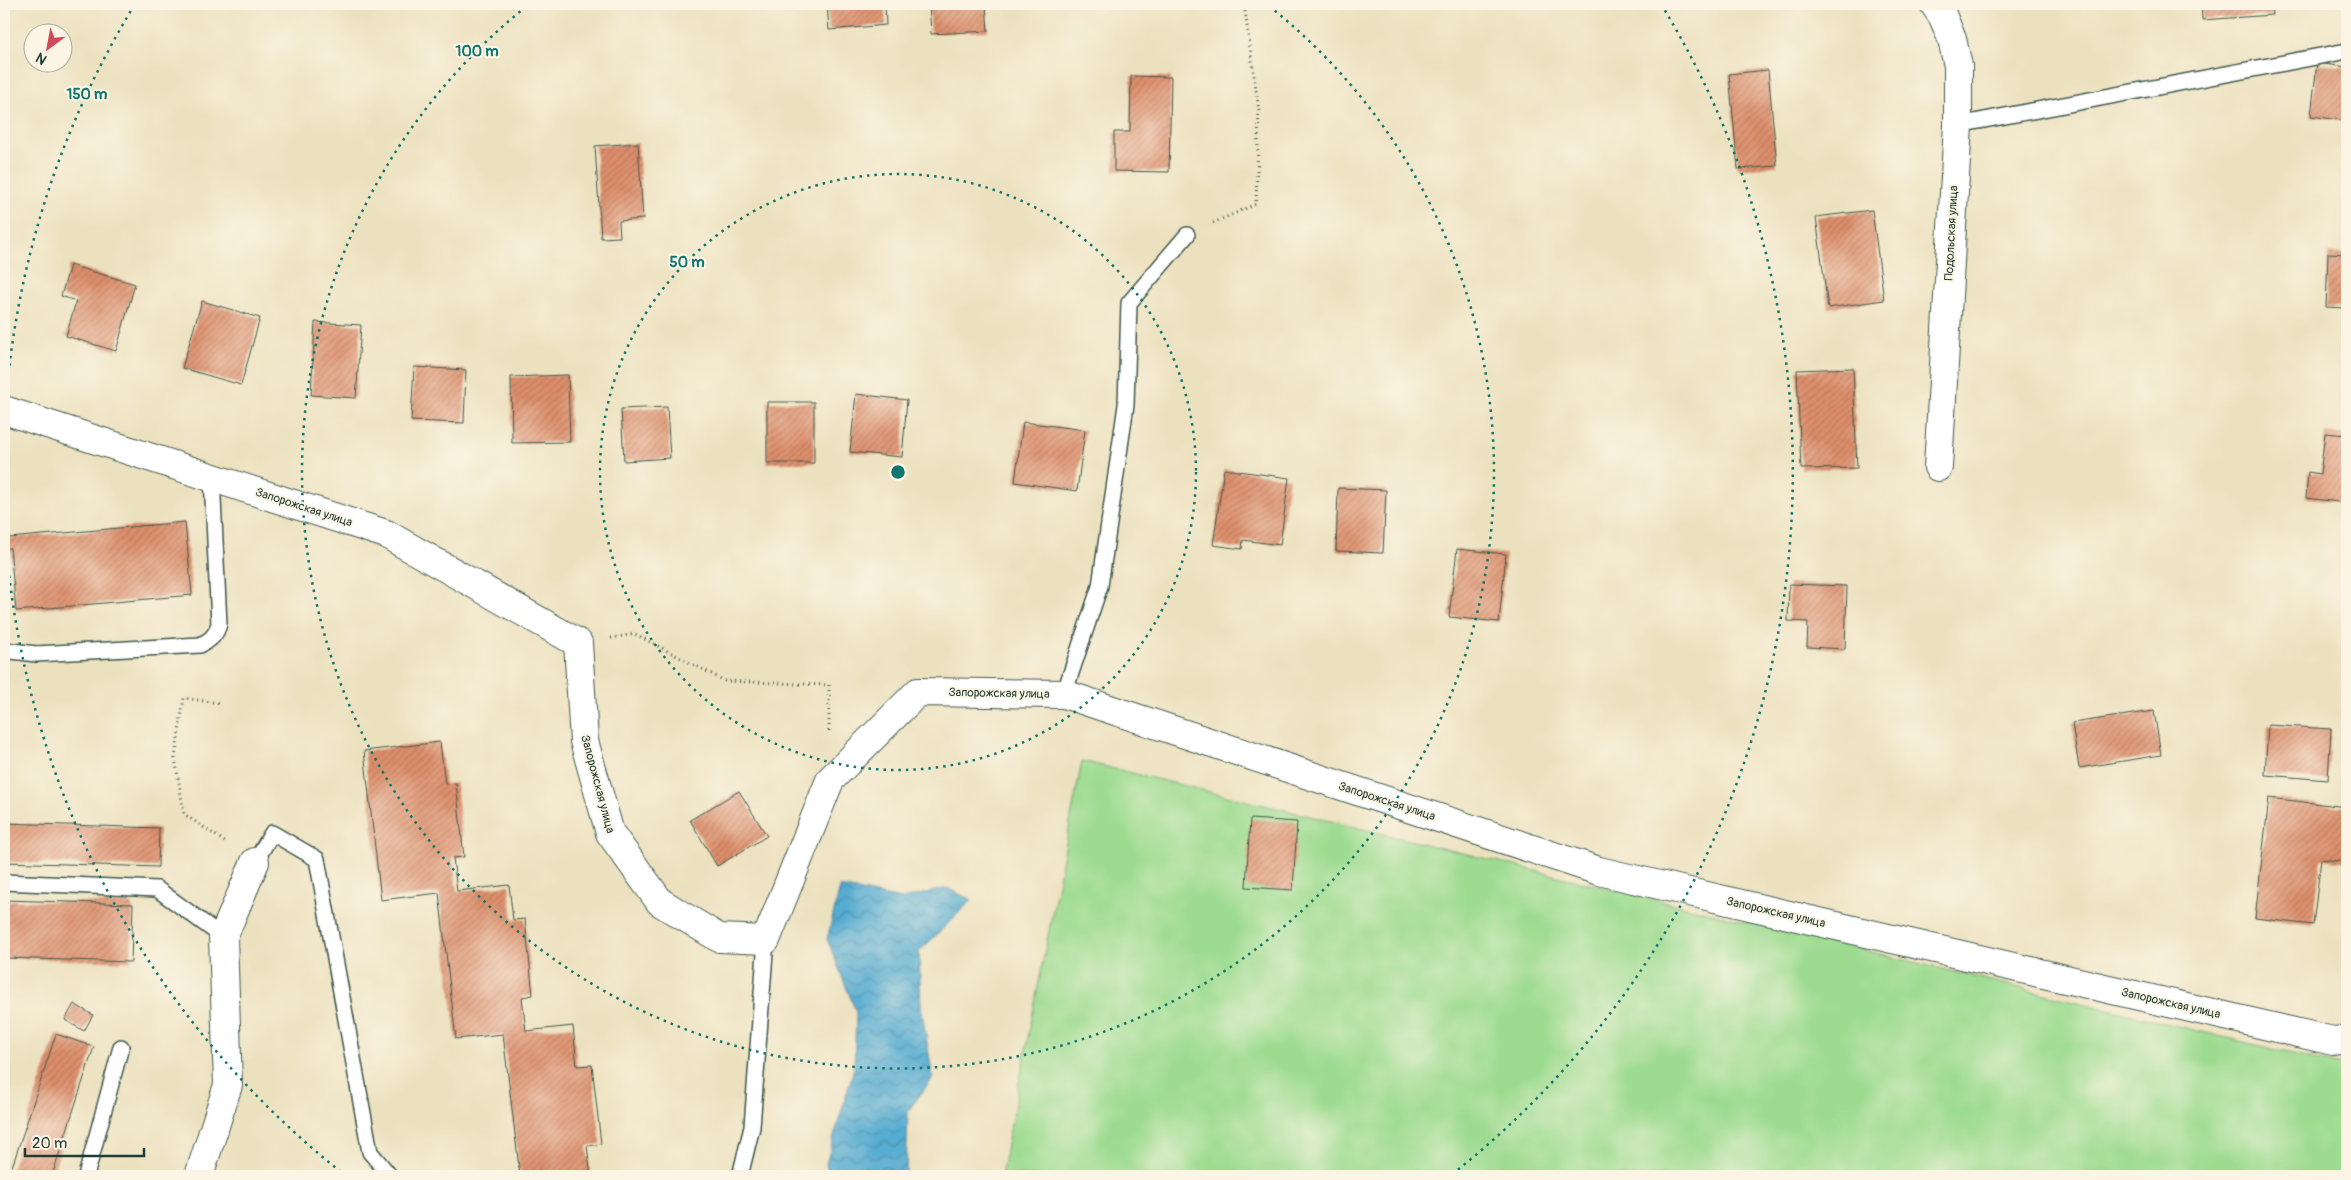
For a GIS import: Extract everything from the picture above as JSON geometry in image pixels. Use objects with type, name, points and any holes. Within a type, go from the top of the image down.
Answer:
[{"type":"street","name":"Подольская улица","points":[[1934,4],[1943,17],[1952,40],[1958,66],[1958,125],[1938,467]]},
{"type":"street","name":"Запорожская улица","points":[[4,410],[386,534],[578,643],[584,742],[610,833],[660,902],[719,938],[766,940],[830,780],[918,692],[1064,694],[1600,871],[2333,1041],[2347,1039]]},
{"type":"street","points":[[199,1176],[228,1085],[223,937],[255,862]]},
{"type":"lane","points":[[1958,125],[2347,51]]},
{"type":"lane","points":[[1064,694],[1100,586],[1126,405],[1129,303],[1187,235]]},
{"type":"lane","points":[[4,650],[36,654],[200,645],[209,641],[217,632],[219,624],[212,477]]},
{"type":"lane","points":[[255,862],[272,833],[317,859],[370,1152],[390,1176]]},
{"type":"lane","points":[[4,882],[157,889],[223,937]]},
{"type":"lane","points":[[740,1176],[752,1127],[766,940]]},
{"type":"lane","points":[[86,1176],[121,1047]]},
{"type":"path","points":[[1187,235],[1256,204],[1259,111],[1244,4]]},
{"type":"path","points":[[578,643],[635,634],[725,681],[829,685],[830,780]]},
{"type":"path","points":[[218,703],[184,698],[175,758],[184,814],[255,862]]},
{"type":"green space","points":[[1082,761],[2347,1067],[2347,1176],[1001,1176]]},
{"type":"water","points":[[840,887],[902,899],[947,888],[972,900],[919,952],[921,1006],[933,1078],[908,1111],[906,1176],[829,1176],[826,1164],[854,1068],[856,1012],[827,939]]},
{"type":"building","points":[[827,4],[885,4],[886,25],[829,30]]},
{"type":"building","points":[[929,4],[986,4],[988,31],[931,34]]},
{"type":"building","points":[[2201,4],[2271,4],[2272,15],[2202,20]]},
{"type":"building","points":[[2317,63],[2347,67],[2347,121],[2311,116]]},
{"type":"building","points":[[1768,70],[1777,166],[1738,169],[1729,74]]},
{"type":"building","points":[[1131,76],[1171,77],[1169,172],[1114,171],[1114,132],[1130,132]]},
{"type":"building","points":[[638,143],[643,219],[619,221],[620,237],[601,238],[595,146]]},
{"type":"building","points":[[1872,210],[1884,300],[1828,308],[1816,217]]},
{"type":"building","points":[[2328,253],[2347,254],[2347,308],[2326,307]]},
{"type":"building","points":[[70,265],[135,284],[116,351],[66,336],[76,301],[61,296]]},
{"type":"building","points":[[202,301],[260,318],[241,385],[182,368]]},
{"type":"building","points":[[315,322],[361,325],[356,398],[311,395]]},
{"type":"building","points":[[414,367],[466,370],[464,423],[411,421]]},
{"type":"building","points":[[1853,368],[1857,468],[1801,469],[1797,370]]},
{"type":"building","points":[[568,375],[570,442],[512,443],[511,377]]},
{"type":"building","points":[[856,394],[907,400],[902,457],[850,452]]},
{"type":"building","points":[[767,402],[814,402],[814,463],[767,463]]},
{"type":"building","points":[[667,407],[670,458],[624,461],[621,409]]},
{"type":"building","points":[[1023,422],[1085,430],[1077,491],[1015,482]]},
{"type":"building","points":[[2325,433],[2347,435],[2347,503],[2306,498],[2308,472],[2320,474]]},
{"type":"building","points":[[1224,469],[1289,478],[1280,545],[1243,540],[1242,549],[1213,545]]},
{"type":"building","points":[[1338,488],[1386,490],[1383,553],[1336,551]]},
{"type":"building","points":[[4,498],[9,538],[185,522],[192,595],[16,611],[10,548],[4,548]]},
{"type":"building","points":[[1457,549],[1506,554],[1499,622],[1449,617]]},
{"type":"building","points":[[1789,584],[1847,586],[1845,649],[1807,647],[1808,622],[1788,621]]},
{"type":"building","points":[[2154,711],[2161,755],[2079,768],[2072,723]]},
{"type":"building","points":[[2268,725],[2331,729],[2328,780],[2265,775]]},
{"type":"building","points":[[440,742],[445,784],[456,783],[464,857],[453,858],[457,891],[509,885],[513,920],[525,919],[533,995],[522,997],[526,1031],[573,1026],[577,1066],[592,1065],[601,1144],[587,1146],[591,1176],[520,1176],[503,1034],[456,1039],[439,893],[381,900],[364,751]]},
{"type":"building","points":[[739,791],[767,836],[717,866],[690,820]]},
{"type":"building","points":[[2269,798],[2347,807],[2347,862],[2321,859],[2313,925],[2255,918]]},
{"type":"building","points":[[1250,819],[1297,822],[1293,890],[1246,887]]},
{"type":"building","points":[[4,823],[159,828],[158,867],[4,862]]},
{"type":"building","points":[[4,900],[133,904],[131,962],[4,958]]},
{"type":"building","points":[[74,1004],[93,1015],[84,1031],[65,1020]]},
{"type":"building","points":[[56,1034],[94,1047],[52,1176],[9,1176]]}]
